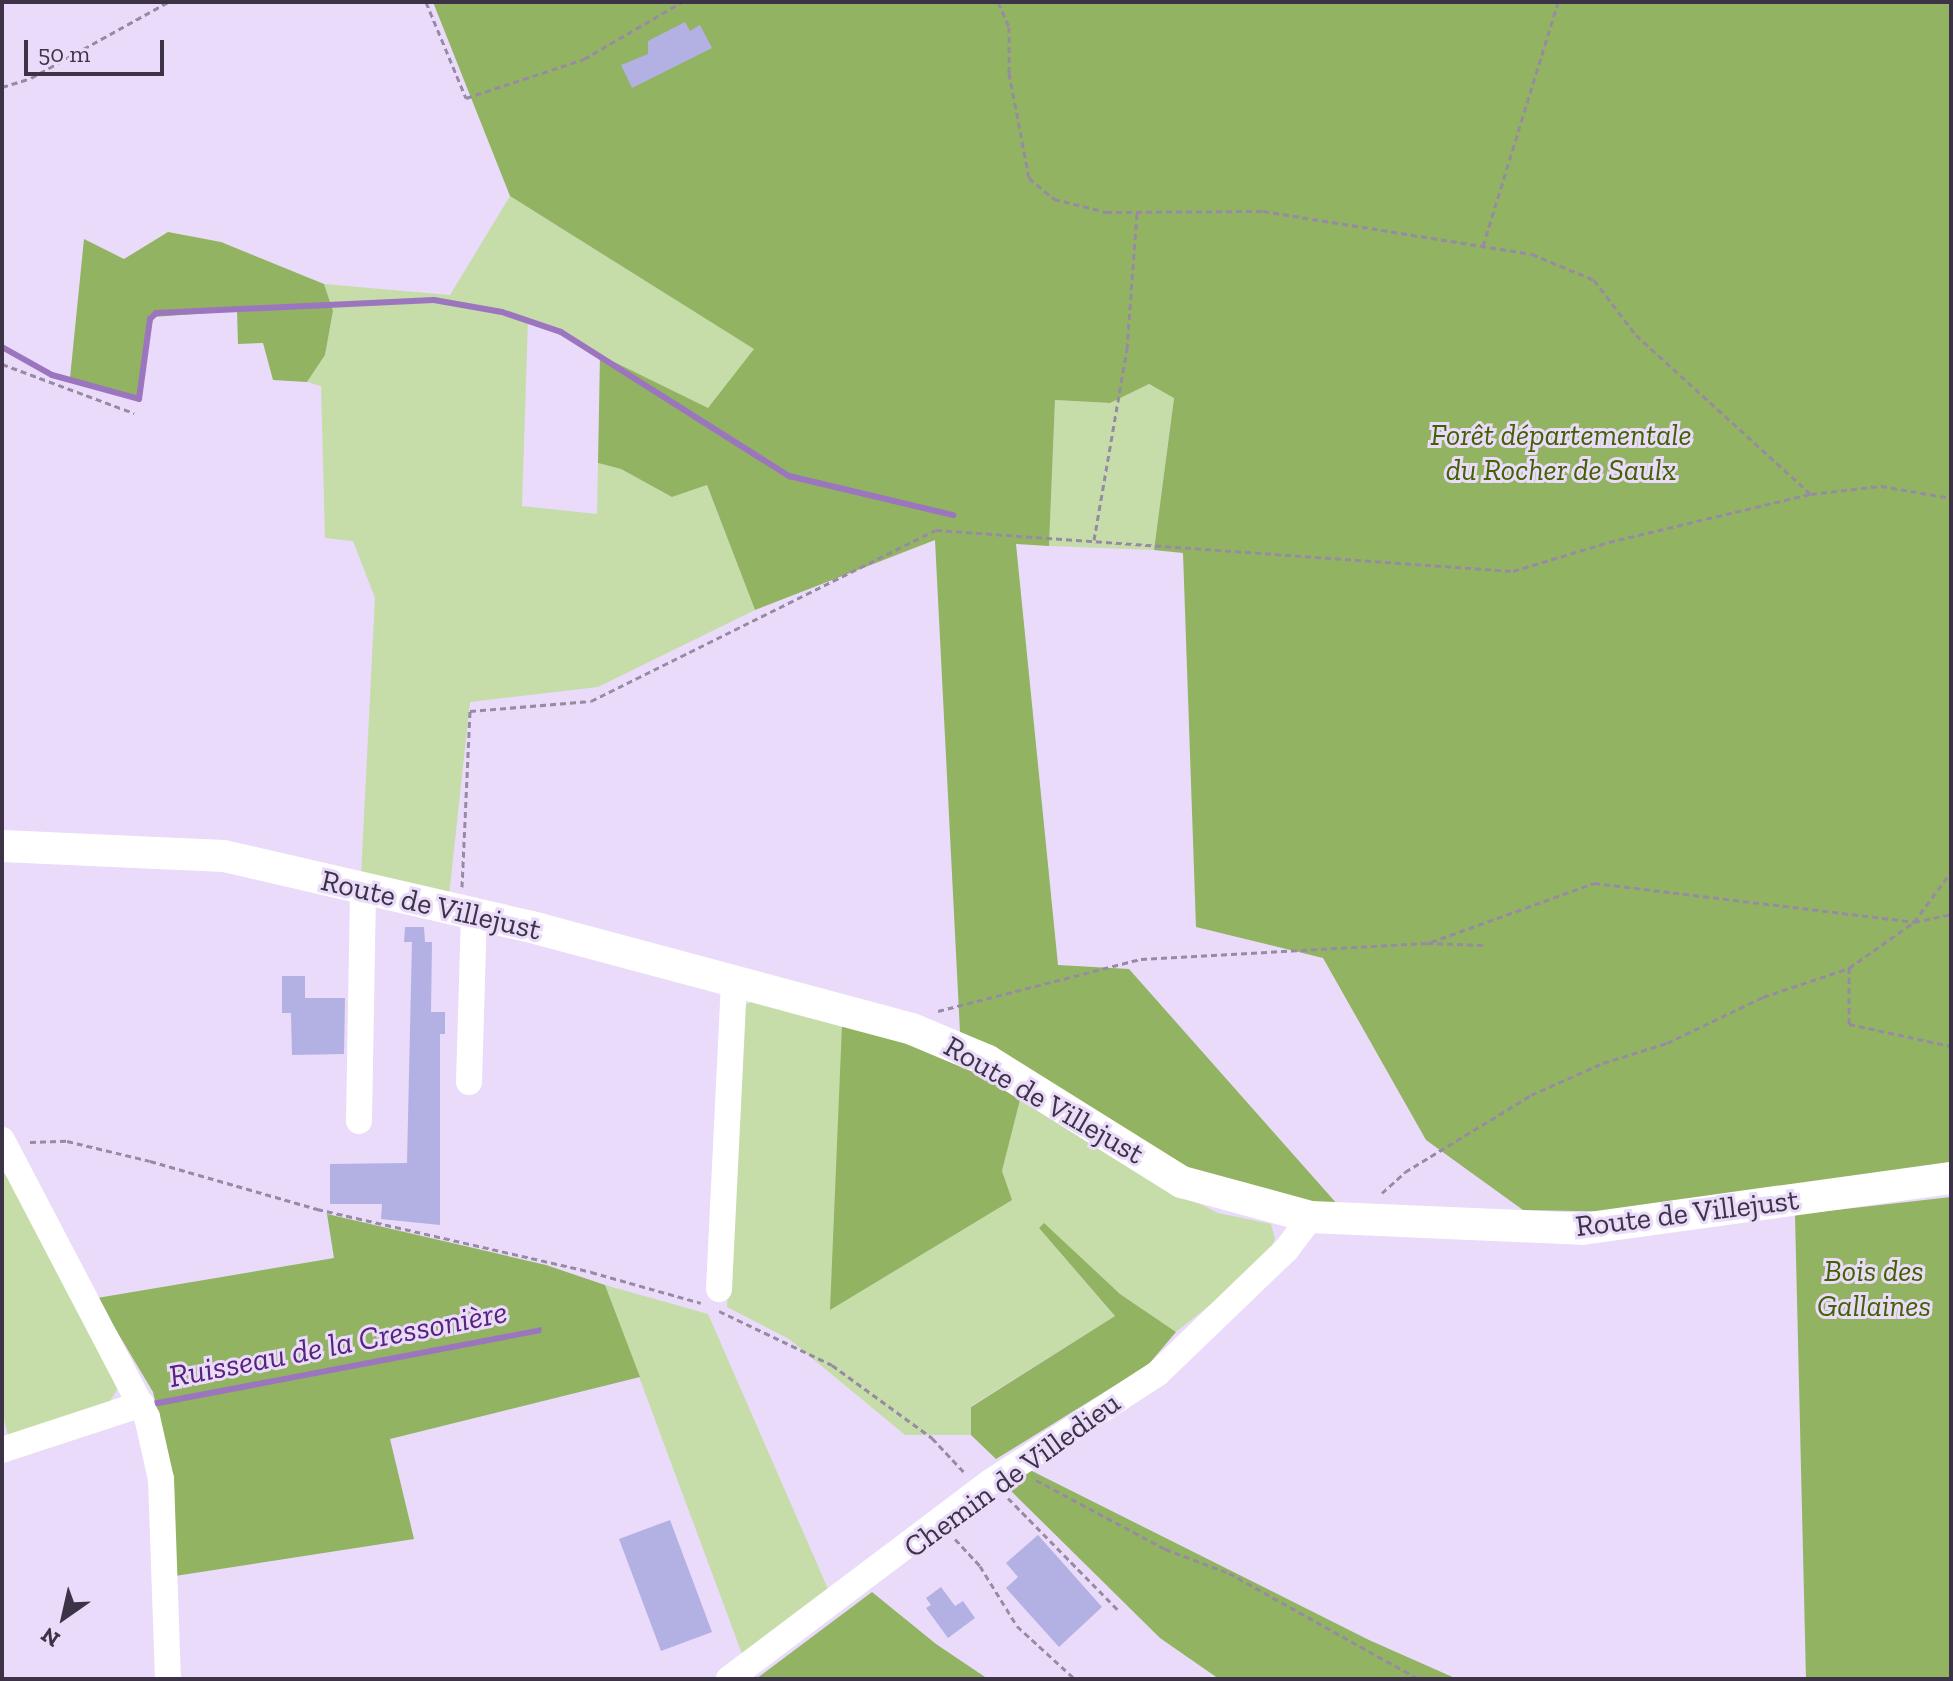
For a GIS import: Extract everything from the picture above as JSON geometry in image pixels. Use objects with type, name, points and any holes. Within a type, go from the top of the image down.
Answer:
[{"type":"main road","name":"Route de Villejust","points":[[2,846],[224,856],[463,911],[912,1029],[988,1061],[1182,1182],[1311,1217],[1351,1222],[1582,1229],[1951,1178]]},
{"type":"street","points":[[359,1121],[363,890]]},
{"type":"street","points":[[463,911],[469,1082]]},
{"type":"street","points":[[719,1289],[734,984]]},
{"type":"street","points":[[4,1146],[142,1404],[161,1479],[168,1679]]},
{"type":"street","name":"Chemin de Villedieu","points":[[729,1679],[994,1479],[1157,1374],[1286,1250],[1311,1217]]},
{"type":"street","points":[[2,1450],[142,1404]]},
{"type":"path","points":[[2,87],[31,78],[168,2]]},
{"type":"path","points":[[426,2],[466,98],[584,59],[682,2]]},
{"type":"path","points":[[998,2],[1009,27],[1009,73],[1029,178],[1054,199],[1106,212],[1263,211],[1532,254],[1594,280],[1636,335],[1811,494]]},
{"type":"path","points":[[1483,246],[1558,2]]},
{"type":"path","points":[[1094,540],[1127,349],[1137,212]]},
{"type":"path","points":[[2,364],[134,413]]},
{"type":"path","points":[[463,911],[470,711],[591,701],[936,530],[1513,571],[1609,542],[1811,494],[1881,486],[1951,498]]},
{"type":"path","points":[[1351,1222],[1405,1172],[1531,1095],[1603,1063],[1667,1043],[1763,997],[1849,968],[1914,922],[1951,872]]},
{"type":"path","points":[[1427,943],[1594,883],[1914,922],[1951,914]]},
{"type":"path","points":[[912,1029],[935,1012],[1141,959],[1427,943],[1483,945]]},
{"type":"path","points":[[1849,968],[1849,1024],[1951,1046]]},
{"type":"path","points":[[4,1146],[42,1139],[67,1141],[710,1306],[832,1365],[994,1479],[1229,1573],[1419,1679]]},
{"type":"path","points":[[994,1479],[1117,1609]]},
{"type":"path","points":[[938,1522],[980,1566],[1017,1626],[1075,1679]]},
{"type":"green space","name":"Forêt départementale du Rocher de Saulx","points":[[433,2],[1951,2],[1951,1164],[1801,1214],[1951,1197],[1951,1679],[1806,1679],[1795,1215],[1523,1210],[1426,1140],[1323,958],[1196,927],[1183,553],[1154,550],[1174,398],[1149,384],[1110,403],[1055,400],[1049,546],[1016,544],[1058,965],[1129,969],[1338,1205],[1286,1204],[1187,1172],[960,1032],[935,540],[755,610],[707,485],[672,497],[621,469],[598,463],[600,355],[708,408],[754,349],[510,196]]},
{"type":"green space","points":[[510,196],[755,349],[708,409],[528,319],[522,506],[597,514],[598,463],[621,469],[672,497],[707,485],[755,610],[598,687],[470,702],[449,896],[361,876],[375,598],[353,541],[325,538],[321,386],[307,382],[325,355],[333,311],[324,284],[450,295]]},
{"type":"green space","points":[[168,232],[221,242],[324,284],[333,311],[325,355],[307,382],[273,380],[263,343],[238,344],[237,311],[153,317],[139,397],[70,378],[84,239],[124,259]]},
{"type":"green space","points":[[1148,384],[1174,397],[1154,550],[1049,546],[1055,400],[1110,403]]},
{"type":"green space","points":[[753,1001],[842,1025],[1002,1171],[1020,1100],[1139,1174],[1218,1213],[1271,1224],[1275,1239],[1265,1261],[1176,1332],[1120,1294],[1044,1224],[1039,1228],[1115,1316],[971,1406],[971,1435],[905,1435],[789,1339],[727,1307],[745,1005]]},
{"type":"green space","points":[[842,1025],[943,1052],[1020,1100],[1002,1171],[1012,1200],[830,1310]]},
{"type":"green space","points":[[2,1173],[9,1176],[116,1374],[117,1390],[108,1404],[9,1439],[2,1411]]},
{"type":"green space","points":[[327,1214],[546,1265],[605,1285],[640,1377],[390,1439],[414,1539],[175,1576],[174,1481],[153,1392],[97,1298],[334,1258]]},
{"type":"green space","points":[[1044,1223],[1120,1294],[1176,1332],[1148,1365],[996,1459],[971,1435],[971,1407],[1115,1316],[1039,1228]]},
{"type":"green space","points":[[605,1285],[708,1314],[832,1598],[745,1662]]},
{"type":"green space","points":[[1030,1470],[1369,1640],[1457,1679],[1219,1679],[1160,1638],[1008,1488]]},
{"type":"green space","points":[[872,1592],[936,1644],[988,1679],[756,1679]]},
{"type":"shaded area","points":[[542,1327],[541,1333],[148,1408],[147,1402]]},
{"type":"building","points":[[685,22],[690,31],[700,25],[712,48],[632,88],[621,65],[648,54],[648,41]]},
{"type":"building","points":[[405,927],[424,927],[425,942],[432,942],[431,1012],[445,1012],[445,1034],[440,1034],[440,1225],[381,1219],[382,1204],[330,1204],[330,1164],[407,1163],[412,942],[404,942]]},
{"type":"building","points":[[282,976],[305,976],[305,998],[345,998],[344,1054],[292,1055],[291,1013],[282,1013]]},
{"type":"building","points":[[670,1520],[712,1632],[661,1651],[619,1539]]},
{"type":"building","points":[[1038,1535],[1102,1607],[1059,1647],[1006,1588],[1018,1577],[1006,1563]]},
{"type":"building","points":[[941,1587],[955,1606],[963,1601],[975,1618],[948,1638],[926,1608],[931,1605],[926,1598]]},
{"type":"waterway","points":[[2,347],[52,375],[139,399],[150,319],[156,313],[434,300],[502,312],[561,332],[789,476],[953,515]]},
{"type":"park label","name":"Bois des Gallaines","points":[[1874,1288]]},
{"type":"water label","name":"Ruisseau de la Cressonière","points":[[338,1344]]}]
